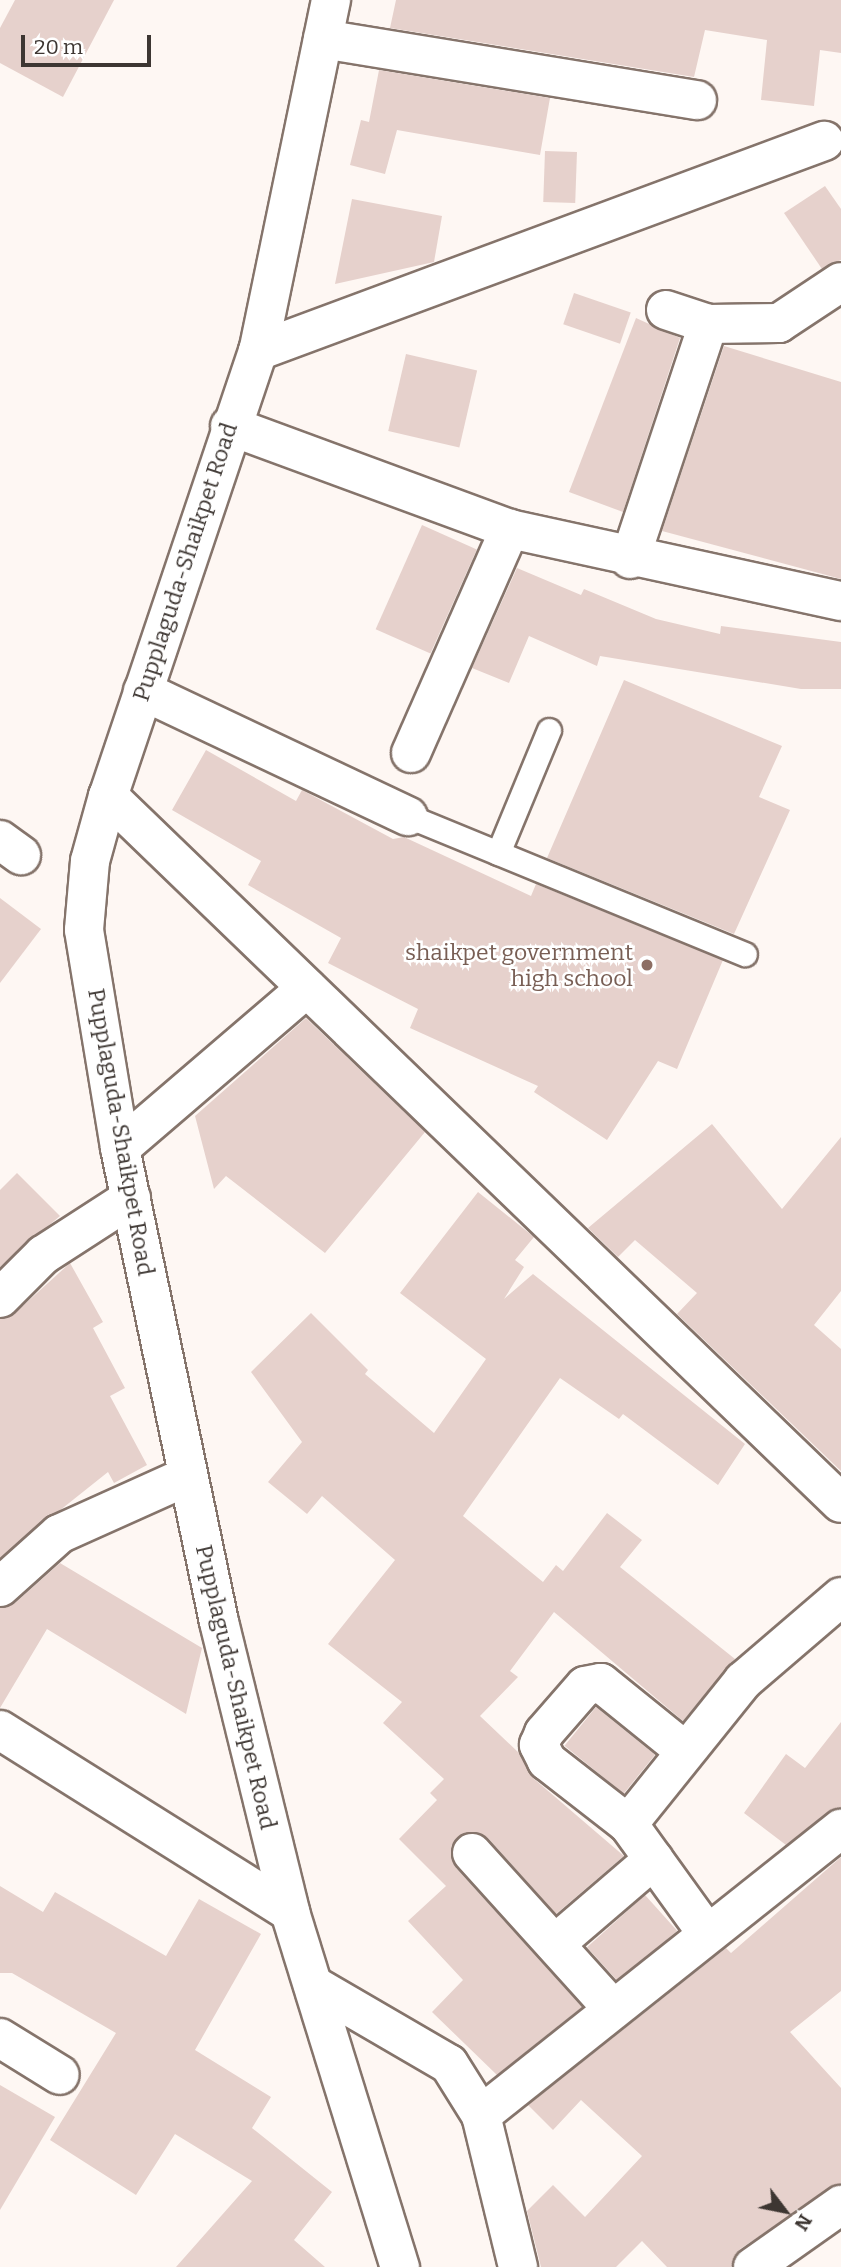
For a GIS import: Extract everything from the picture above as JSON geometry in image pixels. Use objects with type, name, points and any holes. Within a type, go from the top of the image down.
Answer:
[{"type":"street","name":"Pupplaguda-Shaikpet Road","points":[[331,0],[258,351],[230,426],[108,796],[90,861],[84,930],[120,1149],[188,1476],[290,1912],[400,2267]]},
{"type":"street","points":[[323,40],[697,100]]},
{"type":"street","points":[[258,351],[824,141]]},
{"type":"street","points":[[666,310],[708,324],[779,323],[841,282]]},
{"type":"street","points":[[630,559],[708,324]]},
{"type":"street","points":[[230,426],[510,529],[630,559],[841,601]]},
{"type":"street","points":[[411,753],[510,529]]},
{"type":"street","points":[[143,691],[408,816]]},
{"type":"street","points":[[108,796],[841,1503]]},
{"type":"street","points":[[120,1149],[307,988]]},
{"type":"street","points":[[0,1298],[43,1255],[131,1198]]},
{"type":"street","points":[[0,1587],[59,1534],[188,1476]]},
{"type":"street","points":[[628,1824],[684,1750],[743,1681],[841,1597]]},
{"type":"street","points":[[684,1750],[601,1683],[585,1686],[544,1733],[539,1745],[547,1761],[628,1824],[706,1932]]},
{"type":"street","points":[[0,1730],[290,1912]]},
{"type":"street","points":[[481,2115],[706,1932],[841,1829]]},
{"type":"street","points":[[472,1853],[613,2009]]},
{"type":"street","points":[[555,1944],[654,1859]]},
{"type":"street","points":[[313,1985],[449,2064],[481,2115],[518,2267]]},
{"type":"street","points":[[0,2038],[60,2075]]},
{"type":"street","points":[[753,2267],[841,2205]]},
{"type":"lane","points":[[498,853],[549,730]]},
{"type":"lane","points":[[408,816],[745,954]]},
{"type":"building","points":[[15,0],[114,0],[63,97],[0,63],[0,28]]},
{"type":"building","points":[[396,0],[841,0],[841,53],[820,50],[814,106],[761,100],[767,40],[705,30],[694,77],[390,28]]},
{"type":"building","points":[[379,70],[550,98],[540,155],[397,130],[385,174],[350,165],[361,120],[369,122]]},
{"type":"building","points":[[545,151],[577,152],[575,203],[543,202]]},
{"type":"building","points":[[825,186],[841,209],[841,260],[822,269],[784,213]]},
{"type":"building","points":[[352,199],[442,216],[434,262],[335,284]]},
{"type":"building","points":[[574,293],[631,313],[620,344],[563,324]]},
{"type":"building","points":[[636,318],[680,338],[623,512],[569,492]]},
{"type":"building","points":[[724,346],[841,382],[841,579],[662,531]]},
{"type":"building","points":[[406,354],[477,370],[459,447],[388,431]]},
{"type":"building","points":[[422,525],[477,549],[430,654],[376,629]]},
{"type":"building","points":[[517,568],[581,595],[584,589],[656,619],[720,634],[721,626],[841,642],[841,689],[801,689],[600,656],[597,666],[529,636],[509,683],[472,668]]},
{"type":"building","points":[[624,680],[782,746],[759,797],[790,810],[734,934],[547,858]]},
{"type":"building","points":[[206,750],[296,801],[302,790],[393,839],[404,837],[531,896],[536,884],[723,960],[677,1069],[658,1061],[607,1140],[534,1092],[538,1086],[410,1028],[418,1009],[328,963],[341,938],[248,885],[261,861],[172,810]]},
{"type":"building","points":[[0,898],[41,929],[0,983]]},
{"type":"building","points":[[306,1018],[425,1132],[325,1253],[226,1176],[214,1189],[195,1116]]},
{"type":"building","points":[[712,1124],[782,1209],[841,1137],[841,1291],[814,1325],[841,1349],[841,1471],[677,1314],[697,1293],[635,1240],[618,1257],[588,1228]]},
{"type":"building","points":[[17,1173],[60,1216],[0,1267],[0,1190]]},
{"type":"building","points":[[478,1192],[534,1237],[515,1260],[524,1267],[504,1299],[533,1274],[745,1444],[718,1485],[623,1414],[619,1419],[560,1378],[463,1516],[543,1582],[556,1565],[563,1571],[607,1513],[642,1540],[620,1567],[735,1659],[683,1721],[554,1612],[510,1671],[518,1677],[480,1716],[519,1753],[533,1778],[624,1856],[556,1914],[488,1838],[468,1832],[451,1846],[456,1868],[582,2007],[497,2075],[432,2012],[463,1980],[408,1921],[446,1886],[399,1839],[437,1800],[430,1793],[444,1779],[383,1723],[402,1702],[328,1644],[395,1560],[322,1496],[307,1514],[268,1482],[302,1442],[251,1372],[311,1313],[368,1370],[365,1374],[434,1433],[486,1359],[400,1293]]},
{"type":"building","points":[[70,1263],[103,1322],[93,1328],[125,1388],[110,1396],[147,1465],[114,1483],[108,1472],[0,1558],[0,1319],[15,1313]]},
{"type":"building","points":[[60,1563],[202,1648],[186,1714],[47,1629],[0,1708],[0,1608],[15,1603]]},
{"type":"building","points":[[596,1707],[655,1755],[624,1794],[565,1746]]},
{"type":"building","points":[[841,1722],[841,1808],[786,1845],[744,1813],[786,1754],[805,1768]]},
{"type":"building","points":[[841,1857],[841,1991],[790,2032],[841,2088],[841,2183],[740,2249],[731,2267],[667,2267],[642,2241],[616,2267],[541,2267],[527,2211],[553,2185],[585,2217],[642,2156],[581,2100],[553,2130],[528,2105],[726,1948],[731,1953]]},
{"type":"building","points":[[0,1886],[43,1912],[55,1892],[166,1956],[199,1899],[261,1934],[195,2050],[271,2097],[252,2128],[332,2192],[294,2240],[325,2267],[176,2267],[252,2181],[175,2134],[136,2195],[50,2140],[116,2033],[12,1973],[0,1973]]},
{"type":"building","points":[[645,1895],[677,1931],[619,1983],[587,1947]]},
{"type":"building","points":[[0,2085],[55,2117],[0,2210]]},
{"type":"place","name":"shaikpet government high school","points":[[647,965]]}]
